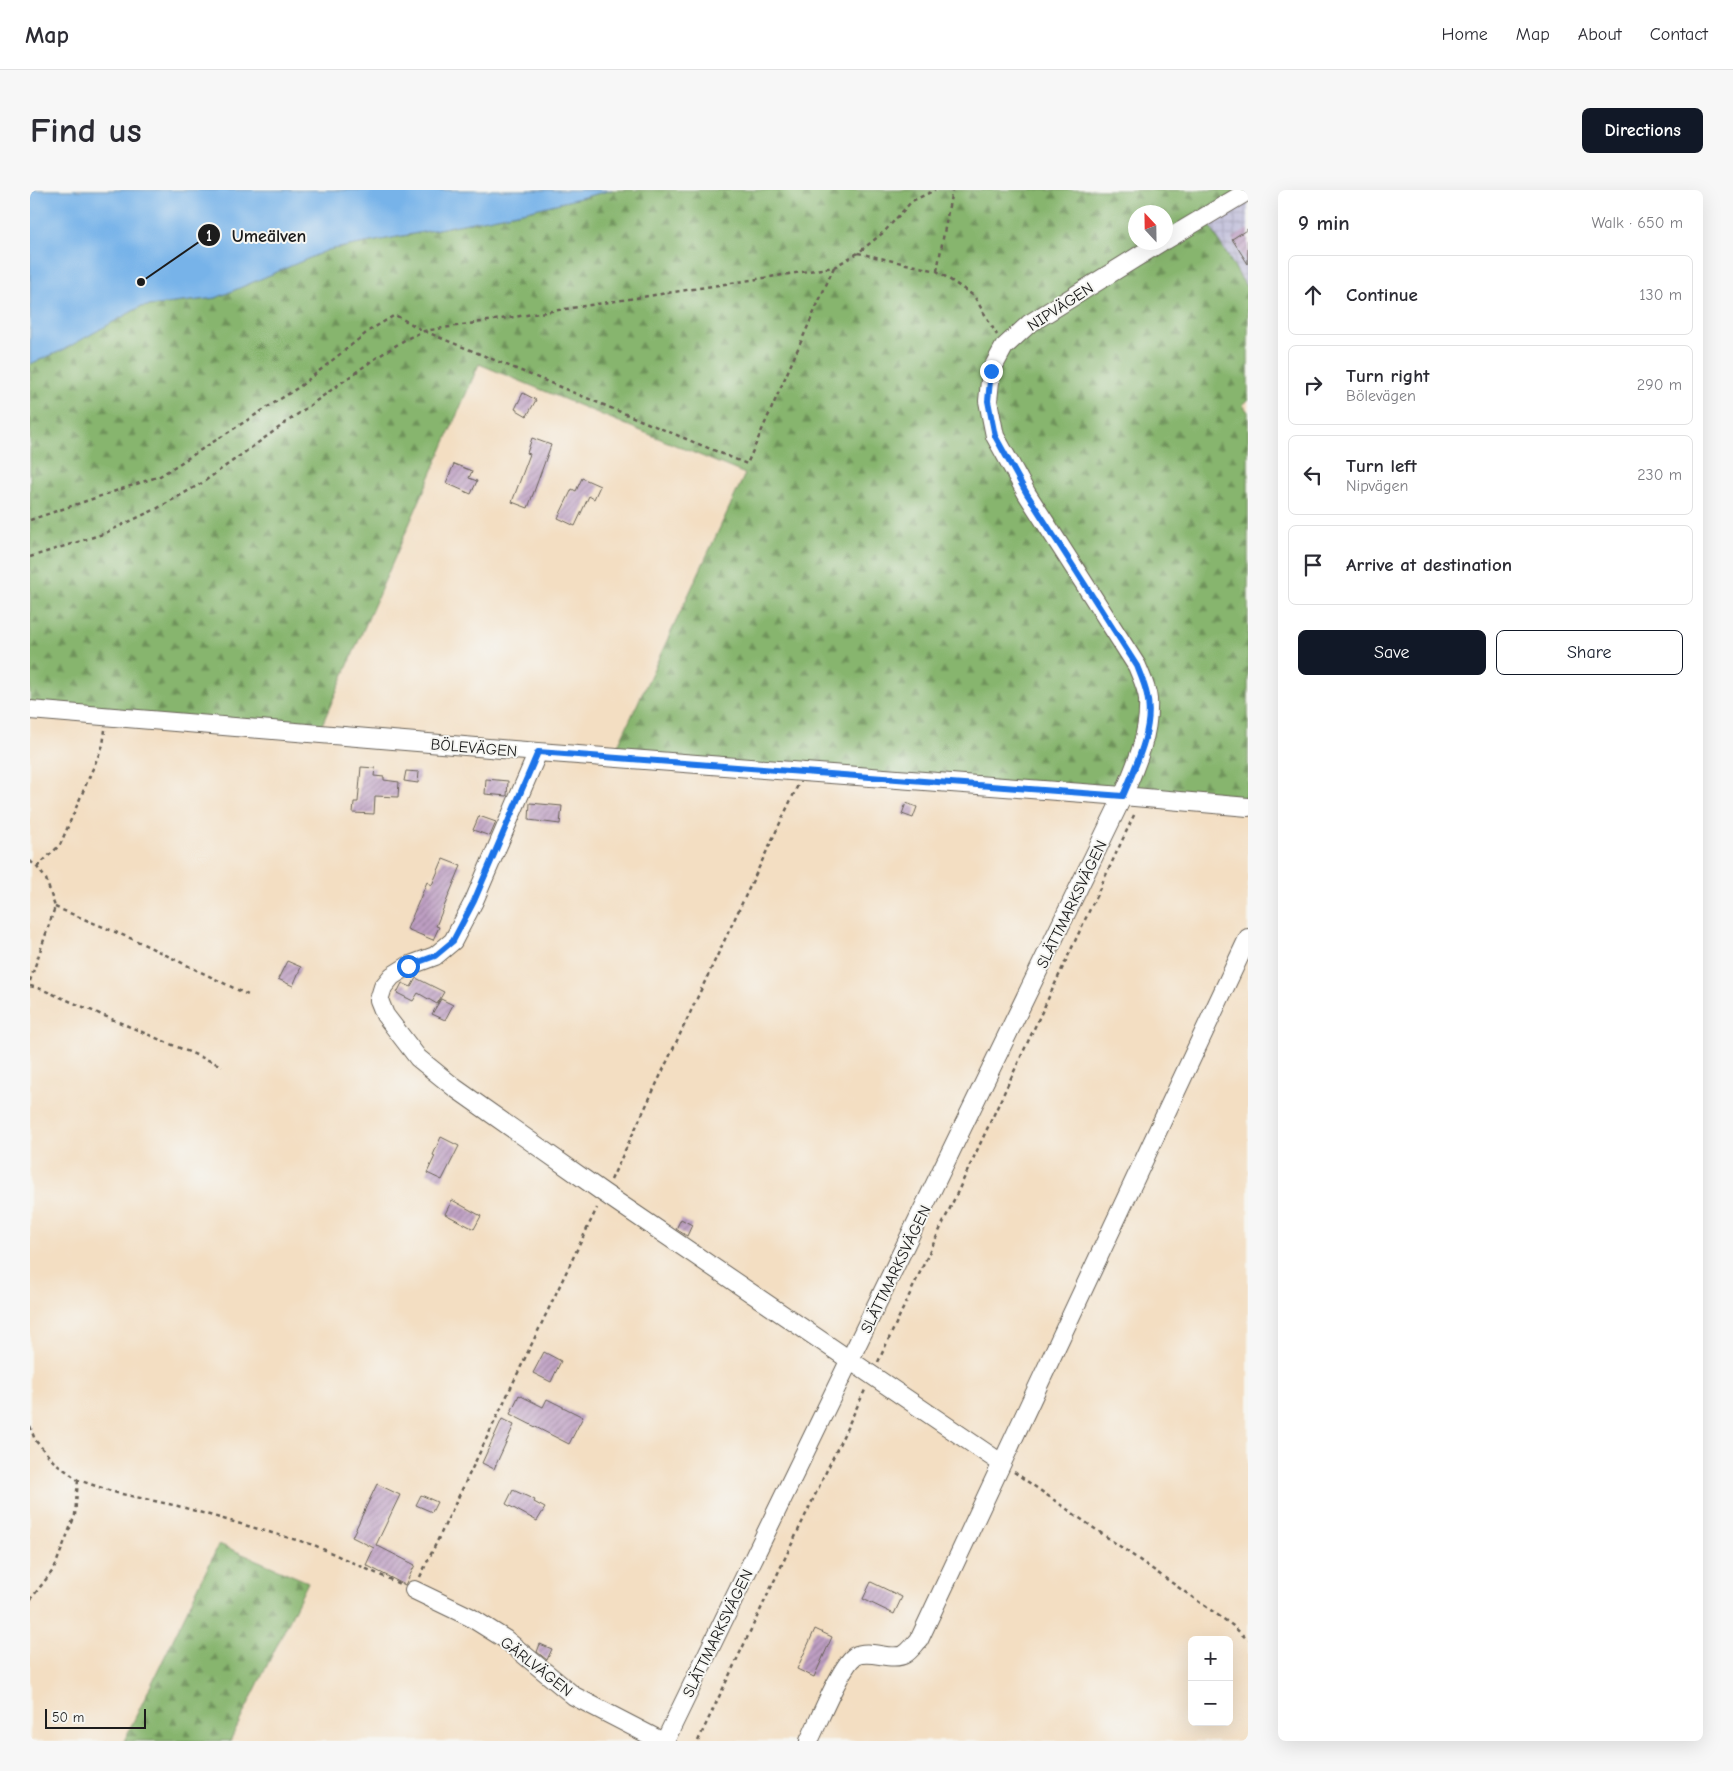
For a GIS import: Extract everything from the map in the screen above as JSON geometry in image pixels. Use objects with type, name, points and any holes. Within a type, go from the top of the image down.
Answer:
[{"type":"street","points":[[1173,236],[1248,190]]},
{"type":"street","name":"NIPVÄGEN","points":[[1123,796],[1143,747],[1148,720],[1148,697],[1137,666],[1027,494],[995,436],[988,401],[991,371],[1004,347],[1029,324],[1148,250]]},
{"type":"street","name":"BÖLEVÄGEN","points":[[30,710],[538,752],[1248,807]]},
{"type":"street","points":[[538,752],[474,901],[453,941],[435,956],[408,966],[392,976],[383,987],[380,1000],[385,1015],[418,1058],[455,1088],[604,1193],[1001,1463]]},
{"type":"street","name":"SLÄTTMARKSVÄGEN","points":[[663,1741],[850,1361],[1123,796]]},
{"type":"street","points":[[809,1741],[845,1666],[856,1656],[871,1654],[898,1656],[906,1654],[919,1640],[1248,938]]},
{"type":"street","name":"GÄRLVÄGEN","points":[[414,1590],[470,1617],[504,1639],[574,1696],[663,1741]]},
{"type":"path","points":[[30,557],[103,534],[158,508],[202,483],[373,360],[406,339],[424,331],[834,267],[858,253],[884,232],[912,201],[935,190]]},
{"type":"path","points":[[937,271],[952,190]]},
{"type":"path","points":[[858,253],[937,271],[974,296],[1004,347]]},
{"type":"path","points":[[30,520],[160,476],[299,387],[370,330],[395,315],[424,331],[747,464],[834,267]]},
{"type":"path","points":[[37,867],[60,846],[104,745],[106,715]]},
{"type":"path","points":[[698,1741],[872,1375],[1142,798]]},
{"type":"path","points":[[30,861],[46,879],[55,907],[30,981]]},
{"type":"path","points":[[55,907],[137,941],[250,996]]},
{"type":"path","points":[[30,986],[222,1066]]},
{"type":"path","points":[[30,1426],[35,1440],[53,1461],[78,1480],[117,1493],[178,1506],[314,1545],[414,1590]]},
{"type":"path","points":[[1001,1463],[1232,1625],[1248,1640]]},
{"type":"path","points":[[30,1600],[54,1568],[72,1524],[75,1516],[78,1480]]},
{"type":"shaded area","points":[[1248,191],[1248,290],[1204,216]]},
{"type":"green space","points":[[612,190],[1248,190],[1204,216],[1248,290],[1248,400],[1243,405],[1248,412],[1248,807],[612,758],[745,474],[479,364],[318,734],[30,710],[30,364],[63,350],[140,307],[216,298],[328,250],[527,211]]},
{"type":"green space","points":[[219,1544],[308,1582],[230,1741],[124,1741]]},
{"type":"water","points":[[30,190],[612,190],[527,211],[328,250],[216,298],[140,307],[63,350],[30,364]]},
{"type":"building","points":[[1248,229],[1248,264],[1232,239]]},
{"type":"building","points":[[523,393],[536,400],[527,416],[515,409]]},
{"type":"building","points":[[532,438],[551,445],[528,508],[512,502],[530,454],[527,453]]},
{"type":"building","points":[[454,464],[472,471],[469,478],[477,481],[471,494],[446,483]]},
{"type":"building","points":[[582,478],[600,486],[594,499],[589,496],[575,526],[558,518],[572,489],[576,491]]},
{"type":"building","points":[[361,767],[375,768],[374,776],[384,777],[384,780],[399,782],[398,797],[375,796],[374,814],[353,813],[354,802],[358,802]]},
{"type":"building","points":[[406,771],[419,772],[418,783],[404,781]]},
{"type":"building","points":[[486,779],[508,781],[507,796],[485,794]]},
{"type":"building","points":[[530,803],[562,806],[560,824],[529,820]]},
{"type":"building","points":[[906,803],[917,807],[913,818],[902,814]]},
{"type":"building","points":[[479,816],[496,822],[490,836],[473,830]]},
{"type":"building","points":[[443,859],[461,866],[436,926],[439,927],[433,940],[407,929],[427,882],[432,885]]},
{"type":"building","points":[[287,961],[301,967],[293,986],[278,979]]},
{"type":"building","points":[[416,978],[444,992],[437,1004],[418,993],[413,1001],[397,993],[402,983],[411,987]]},
{"type":"building","points":[[441,999],[453,1005],[445,1020],[432,1014]]},
{"type":"building","points":[[441,1137],[459,1146],[442,1180],[427,1173]]},
{"type":"building","points":[[452,1200],[481,1216],[474,1229],[445,1214]]},
{"type":"building","points":[[681,1219],[692,1225],[687,1236],[676,1229]]},
{"type":"building","points":[[544,1352],[561,1361],[551,1382],[533,1373]]},
{"type":"building","points":[[519,1395],[543,1407],[547,1399],[583,1417],[569,1444],[510,1414]]},
{"type":"building","points":[[502,1419],[514,1425],[494,1469],[482,1463]]},
{"type":"building","points":[[377,1484],[400,1495],[376,1545],[415,1565],[405,1585],[366,1565],[374,1548],[352,1537]]},
{"type":"building","points":[[513,1490],[535,1500],[534,1502],[545,1508],[537,1521],[506,1504]]},
{"type":"building","points":[[421,1495],[437,1502],[432,1512],[416,1505]]},
{"type":"building","points":[[871,1582],[902,1597],[894,1614],[863,1599]]},
{"type":"building","points":[[815,1629],[832,1637],[814,1677],[797,1669]]},
{"type":"building","points":[[540,1644],[552,1649],[547,1660],[537,1652]]},
{"type":"place","name":"Umeälven","points":[[141,282]]},
{"type":"route","points":[[408,966],[435,956],[453,941],[474,901],[538,752],[1123,796],[1143,747],[1148,720],[1148,697],[1137,666],[1027,494],[995,436],[988,401],[991,371]]}]
